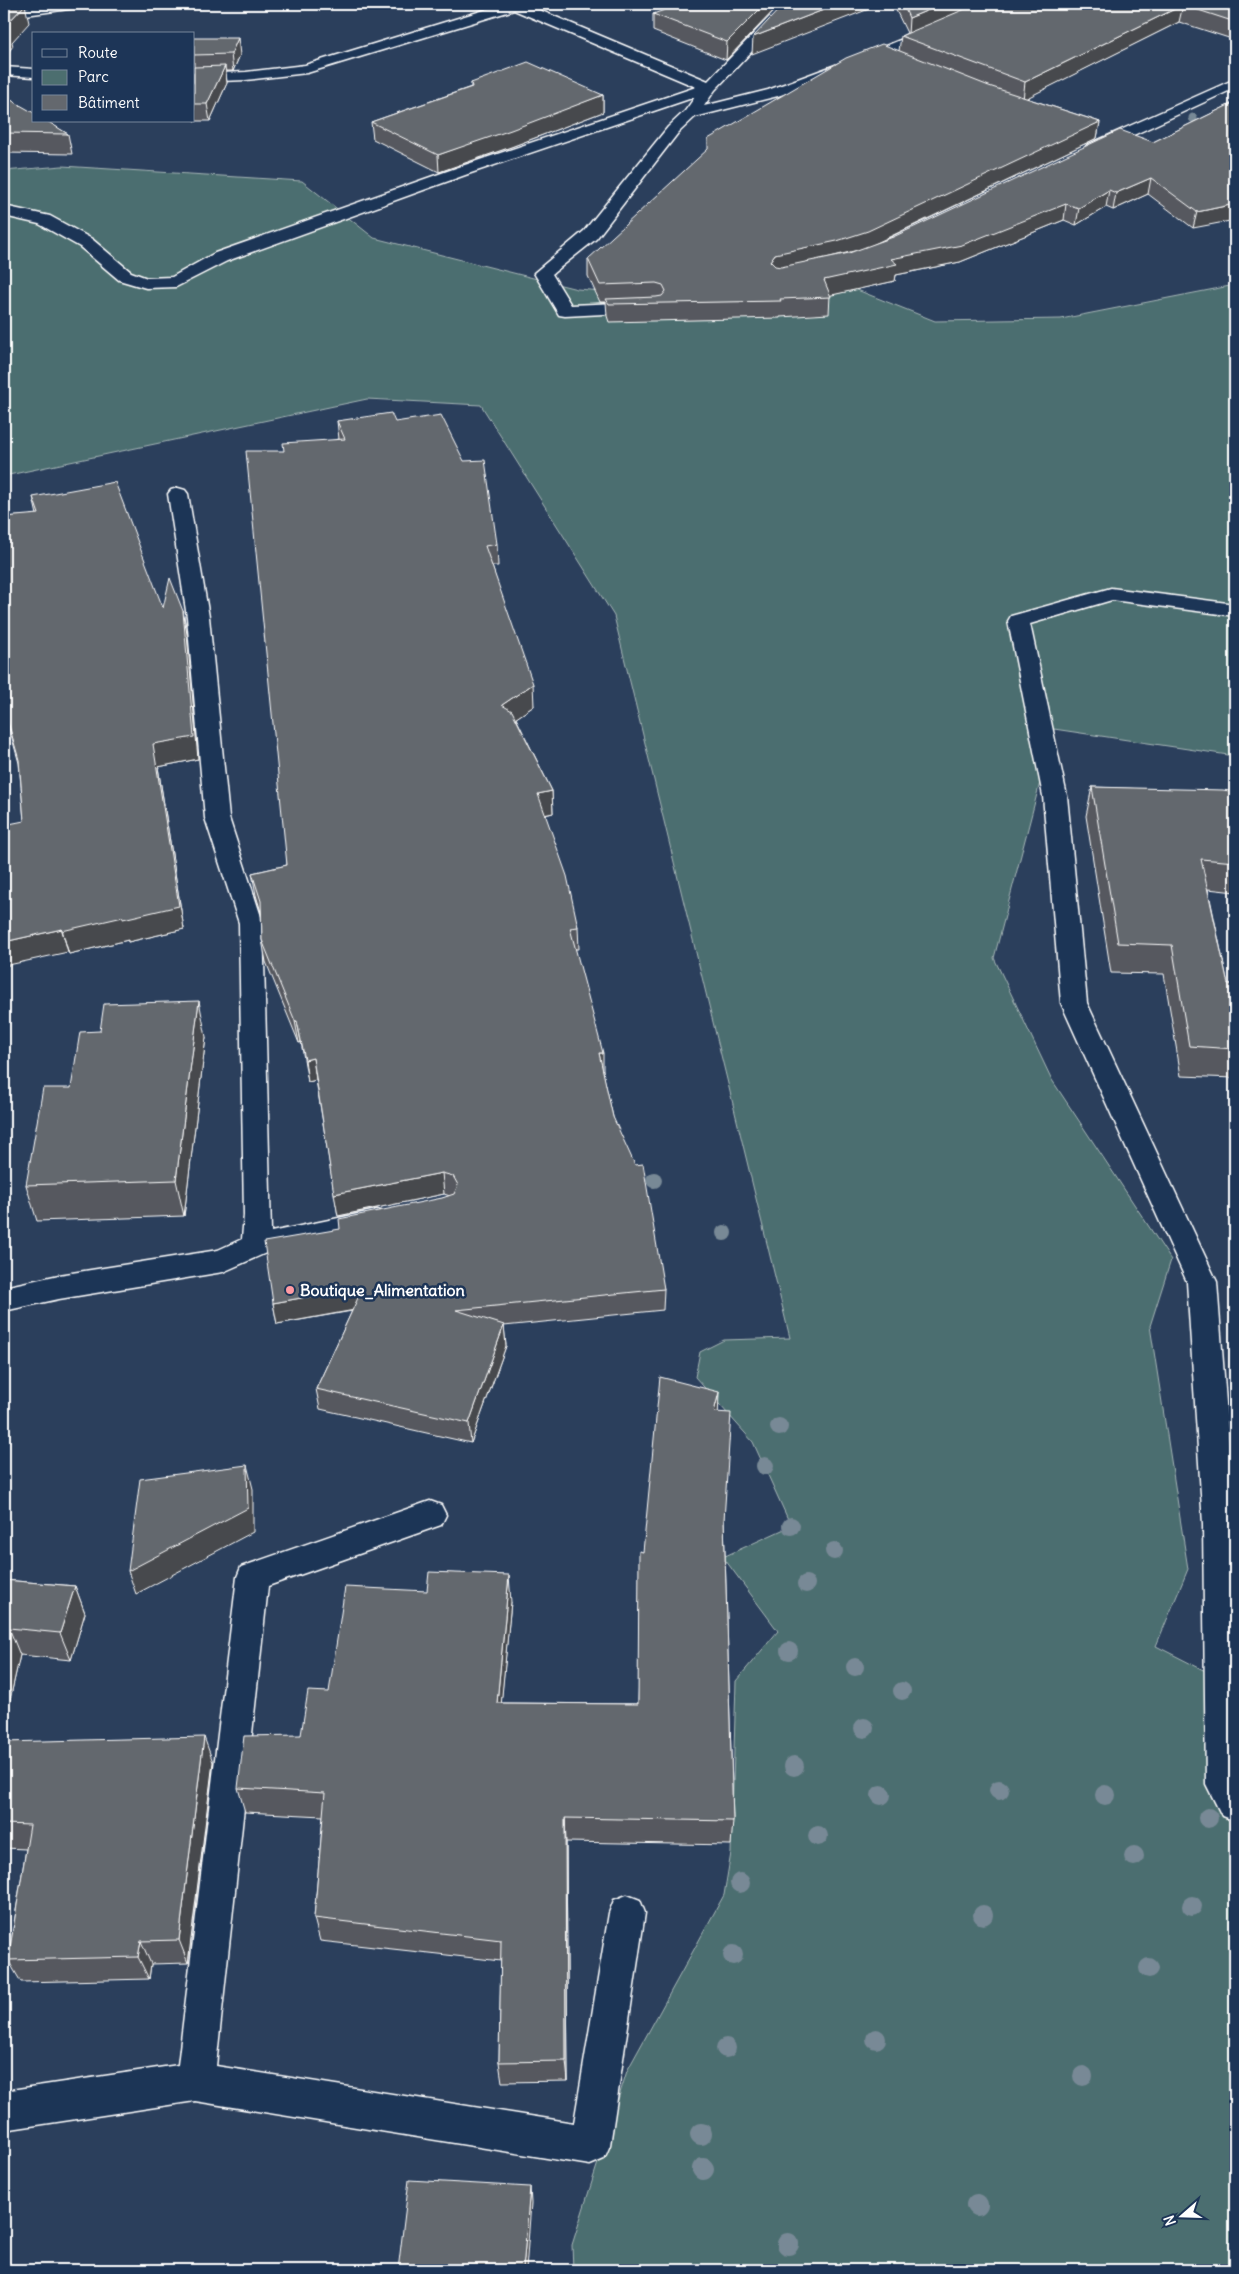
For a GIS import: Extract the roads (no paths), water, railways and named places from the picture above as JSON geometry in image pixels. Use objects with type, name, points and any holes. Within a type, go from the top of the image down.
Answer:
[{"type":"street","points":[[4,14],[76,4]]},
{"type":"street","points":[[195,78],[246,76],[307,69],[517,4],[710,87]]},
{"type":"street","points":[[655,307],[565,311],[543,274],[590,235],[673,130],[690,114],[710,87],[790,4]]},
{"type":"street","points":[[690,114],[772,94],[880,53],[998,4]]},
{"type":"street","points":[[880,53],[898,60]]},
{"type":"street","points":[[4,71],[32,73]]},
{"type":"street","points":[[1082,153],[1235,83]]},
{"type":"street","points":[[4,210],[44,220],[86,243],[125,276],[146,283],[176,282],[230,254],[462,171],[710,87]]},
{"type":"street","points":[[1099,130],[1116,136]]},
{"type":"street","points":[[178,494],[198,617],[217,818],[250,922],[258,1215],[256,1246]]},
{"type":"street","points":[[1235,610],[1111,594],[1019,621],[1055,796],[1074,1003],[1202,1282],[1219,1524],[1224,1784],[1235,1804]]},
{"type":"street","points":[[4,1299],[59,1287],[223,1261],[256,1246],[407,1215]]},
{"type":"street","points":[[195,2082],[253,1577],[430,1515]]},
{"type":"street","points":[[4,2111],[195,2082],[590,2145],[627,1914]]},
{"type":"place","name":"Boutique_Alimentation","points":[[290,1290]]}]
